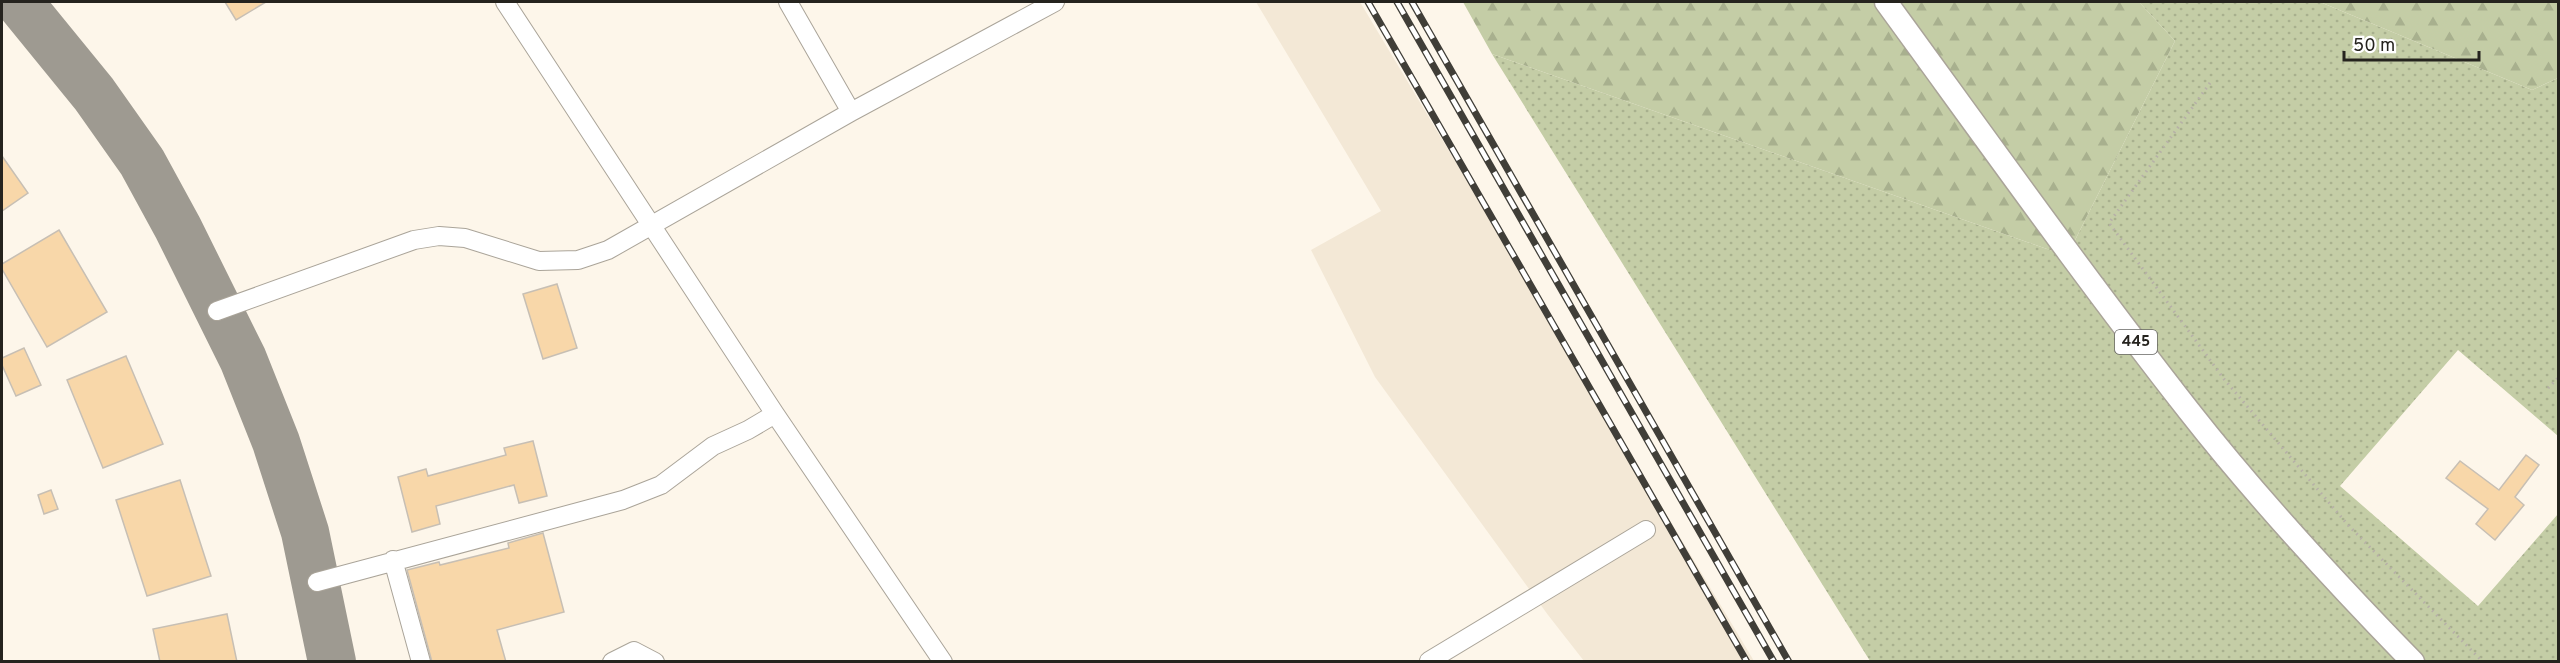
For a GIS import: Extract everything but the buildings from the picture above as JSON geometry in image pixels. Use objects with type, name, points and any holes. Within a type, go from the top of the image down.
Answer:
[{"type":"main road","name":"445","points":[[1886,2],[2090,281],[2190,412],[2308,550],[2413,662]]},
{"type":"lane","points":[[506,2],[774,414],[943,662]]},
{"type":"lane","points":[[788,2],[851,112]]},
{"type":"lane","points":[[217,311],[414,240],[440,236],[465,238],[539,261],[558,262],[578,260],[608,250],[851,112],[1055,2]]},
{"type":"lane","points":[[317,582],[623,500],[661,485],[713,446],[748,430],[774,414]]},
{"type":"lane","points":[[1429,661],[1646,530]]},
{"type":"lane","points":[[393,560],[422,662]]},
{"type":"lane","points":[[612,662],[633,651],[656,662]]},
{"type":"path","points":[[2210,83],[2109,223],[2223,379],[2348,525],[2483,662]]},
{"type":"path","points":[[2548,388],[2559,378]]},
{"type":"shaded area","points":[[1256,2],[1360,2],[1754,661],[1584,661],[1548,615],[1375,377],[1311,250],[1381,211]]},
{"type":"green space","points":[[1463,2],[2139,2],[2175,41],[2067,256],[1492,54]]},
{"type":"green space","points":[[2139,2],[2320,2],[2532,90],[2558,78],[2558,436],[2458,350],[2340,486],[2478,606],[2558,514],[2558,661],[1870,661],[1492,54],[2067,256],[2175,41]]},
{"type":"green space","points":[[2320,2],[2558,2],[2558,78],[2532,90]]},
{"type":"taxiway","points":[[19,2],[94,94],[142,162],[178,228],[243,359],[276,442],[305,532],[332,662]]},
{"type":"railway","points":[[1368,2],[1747,662]]},
{"type":"railway","points":[[1397,2],[1774,662]]},
{"type":"railway","points":[[1412,2],[1789,662]]}]
